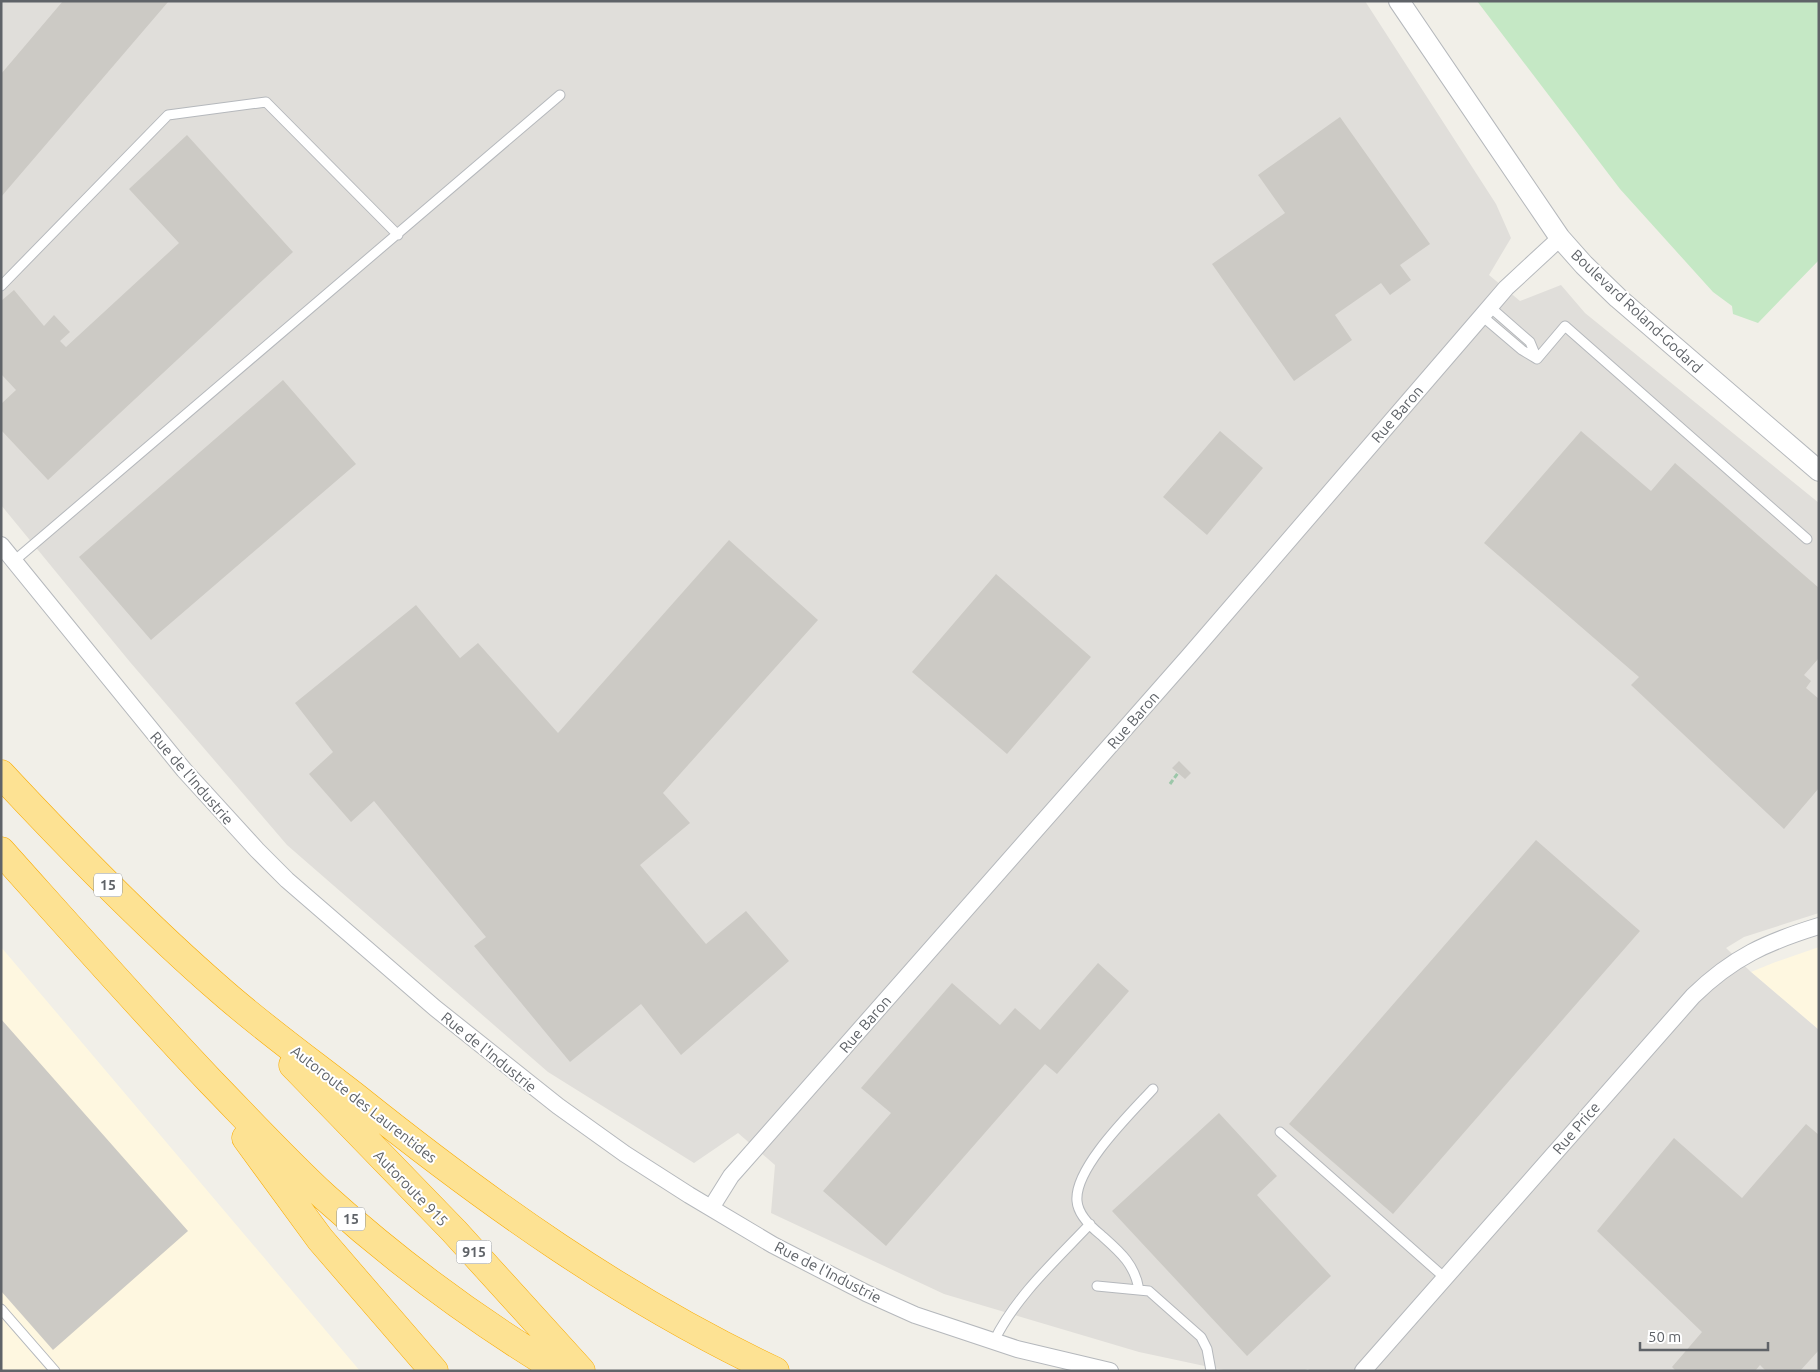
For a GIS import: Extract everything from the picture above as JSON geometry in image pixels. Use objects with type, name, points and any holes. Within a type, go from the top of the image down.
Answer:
[{"type":"highway","name":"Autoroute des Laurentides","points":[[1,774],[77,855],[221,990],[428,1155],[574,1258],[679,1322],[775,1371]]},
{"type":"highway","name":"15","points":[[1,851],[183,1052],[268,1141],[341,1211],[430,1282],[492,1327],[551,1365]]},
{"type":"highway","name":"Autoroute 915","points":[[221,990],[478,1256],[581,1371]]},
{"type":"highway","points":[[183,1052],[320,1239],[434,1371]]},
{"type":"street","name":"Boulevard Roland-Godard","points":[[1399,1],[1560,238],[1624,304],[1819,471]]},
{"type":"street","name":"Rue Baron","points":[[711,1208],[731,1176],[1189,656],[1506,288],[1560,238]]},
{"type":"street","name":"Rue de l'Industrie","points":[[1,545],[201,791],[238,831],[287,880],[435,1008],[558,1106],[625,1154],[711,1208],[774,1245],[866,1293],[915,1315],[1040,1356],[1110,1371]]},
{"type":"street","name":"Rue Price","points":[[1363,1371],[1657,1035],[1704,985],[1729,966],[1758,948],[1775,940],[1819,926]]},
{"type":"lane","points":[[14,562],[560,95]]},
{"type":"lane","points":[[1,286],[168,115],[256,103],[266,102],[398,235]]},
{"type":"lane","points":[[1486,312],[1522,350],[1537,359],[1565,326],[1807,539]]},
{"type":"lane","points":[[1139,1290],[1137,1277],[1132,1266],[1090,1224],[1080,1210],[1077,1200],[1090,1162],[1152,1088]]},
{"type":"lane","points":[[1280,1132],[1445,1278]]},
{"type":"lane","points":[[994,1341],[1015,1306],[1090,1224]]},
{"type":"lane","points":[[1097,1286],[1149,1290],[1201,1337],[1211,1371]]},
{"type":"lane","points":[[1,1309],[55,1371]]},
{"type":"path","points":[[1170,784],[1178,773]]},
{"type":"shaded area","points":[[1,1],[1365,1],[1496,204],[1511,238],[1489,275],[1520,301],[1561,285],[1585,313],[1819,503],[1819,913],[1744,937],[1726,948],[1819,1030],[1819,1371],[1310,1371],[1308,1369],[1303,1371],[1228,1371],[1139,1352],[944,1294],[771,1213],[775,1165],[738,1133],[694,1163],[548,1072],[287,845],[130,662],[1,505]]},
{"type":"shaded area","points":[[1,947],[360,1371],[1,1371]]},
{"type":"shaded area","points":[[1819,947],[1819,1030],[1751,972]]},
{"type":"green space","points":[[1477,1],[1819,1],[1819,260],[1758,323],[1733,314],[1732,306],[1713,292],[1620,189]]},
{"type":"building","points":[[63,1],[168,2],[1,197],[1,74]]},
{"type":"building","points":[[1340,117],[1430,244],[1400,265],[1411,280],[1390,295],[1381,283],[1335,315],[1352,340],[1294,381],[1212,264],[1285,213],[1258,175]]},
{"type":"building","points":[[187,135],[293,252],[48,480],[1,430],[1,404],[16,390],[1,374],[1,301],[14,290],[44,326],[54,315],[70,332],[60,341],[66,347],[179,243],[129,189]]},
{"type":"building","points":[[283,380],[356,464],[151,640],[79,557]]},
{"type":"building","points":[[1220,431],[1263,468],[1207,535],[1163,497]]},
{"type":"building","points":[[1581,431],[1651,491],[1675,463],[1819,588],[1819,658],[1804,675],[1811,681],[1806,688],[1819,699],[1819,788],[1784,829],[1631,685],[1639,677],[1484,543]]},
{"type":"building","points":[[729,540],[818,620],[663,793],[690,823],[640,865],[706,944],[746,911],[789,961],[681,1055],[641,1004],[570,1062],[474,946],[486,937],[374,801],[351,822],[309,774],[333,752],[295,703],[416,605],[460,658],[478,643],[558,733]]},
{"type":"building","points":[[996,574],[1091,657],[1007,754],[912,672]]},
{"type":"building","points":[[1179,761],[1191,773],[1185,779],[1172,768]]},
{"type":"building","points":[[1536,840],[1640,931],[1393,1214],[1289,1124]]},
{"type":"building","points":[[1098,963],[1129,991],[1057,1074],[1045,1064],[886,1246],[823,1191],[891,1113],[861,1088],[952,983],[1000,1025],[1015,1008],[1040,1030]]},
{"type":"building","points":[[1,1019],[188,1231],[53,1350],[1,1291]]},
{"type":"building","points":[[1219,1113],[1277,1176],[1257,1195],[1331,1276],[1247,1356],[1112,1211]]},
{"type":"building","points":[[1806,1124],[1819,1135],[1819,1350],[1800,1371],[1766,1371],[1760,1365],[1755,1371],[1676,1371],[1672,1367],[1702,1332],[1597,1231],[1674,1138],[1742,1198]]}]
